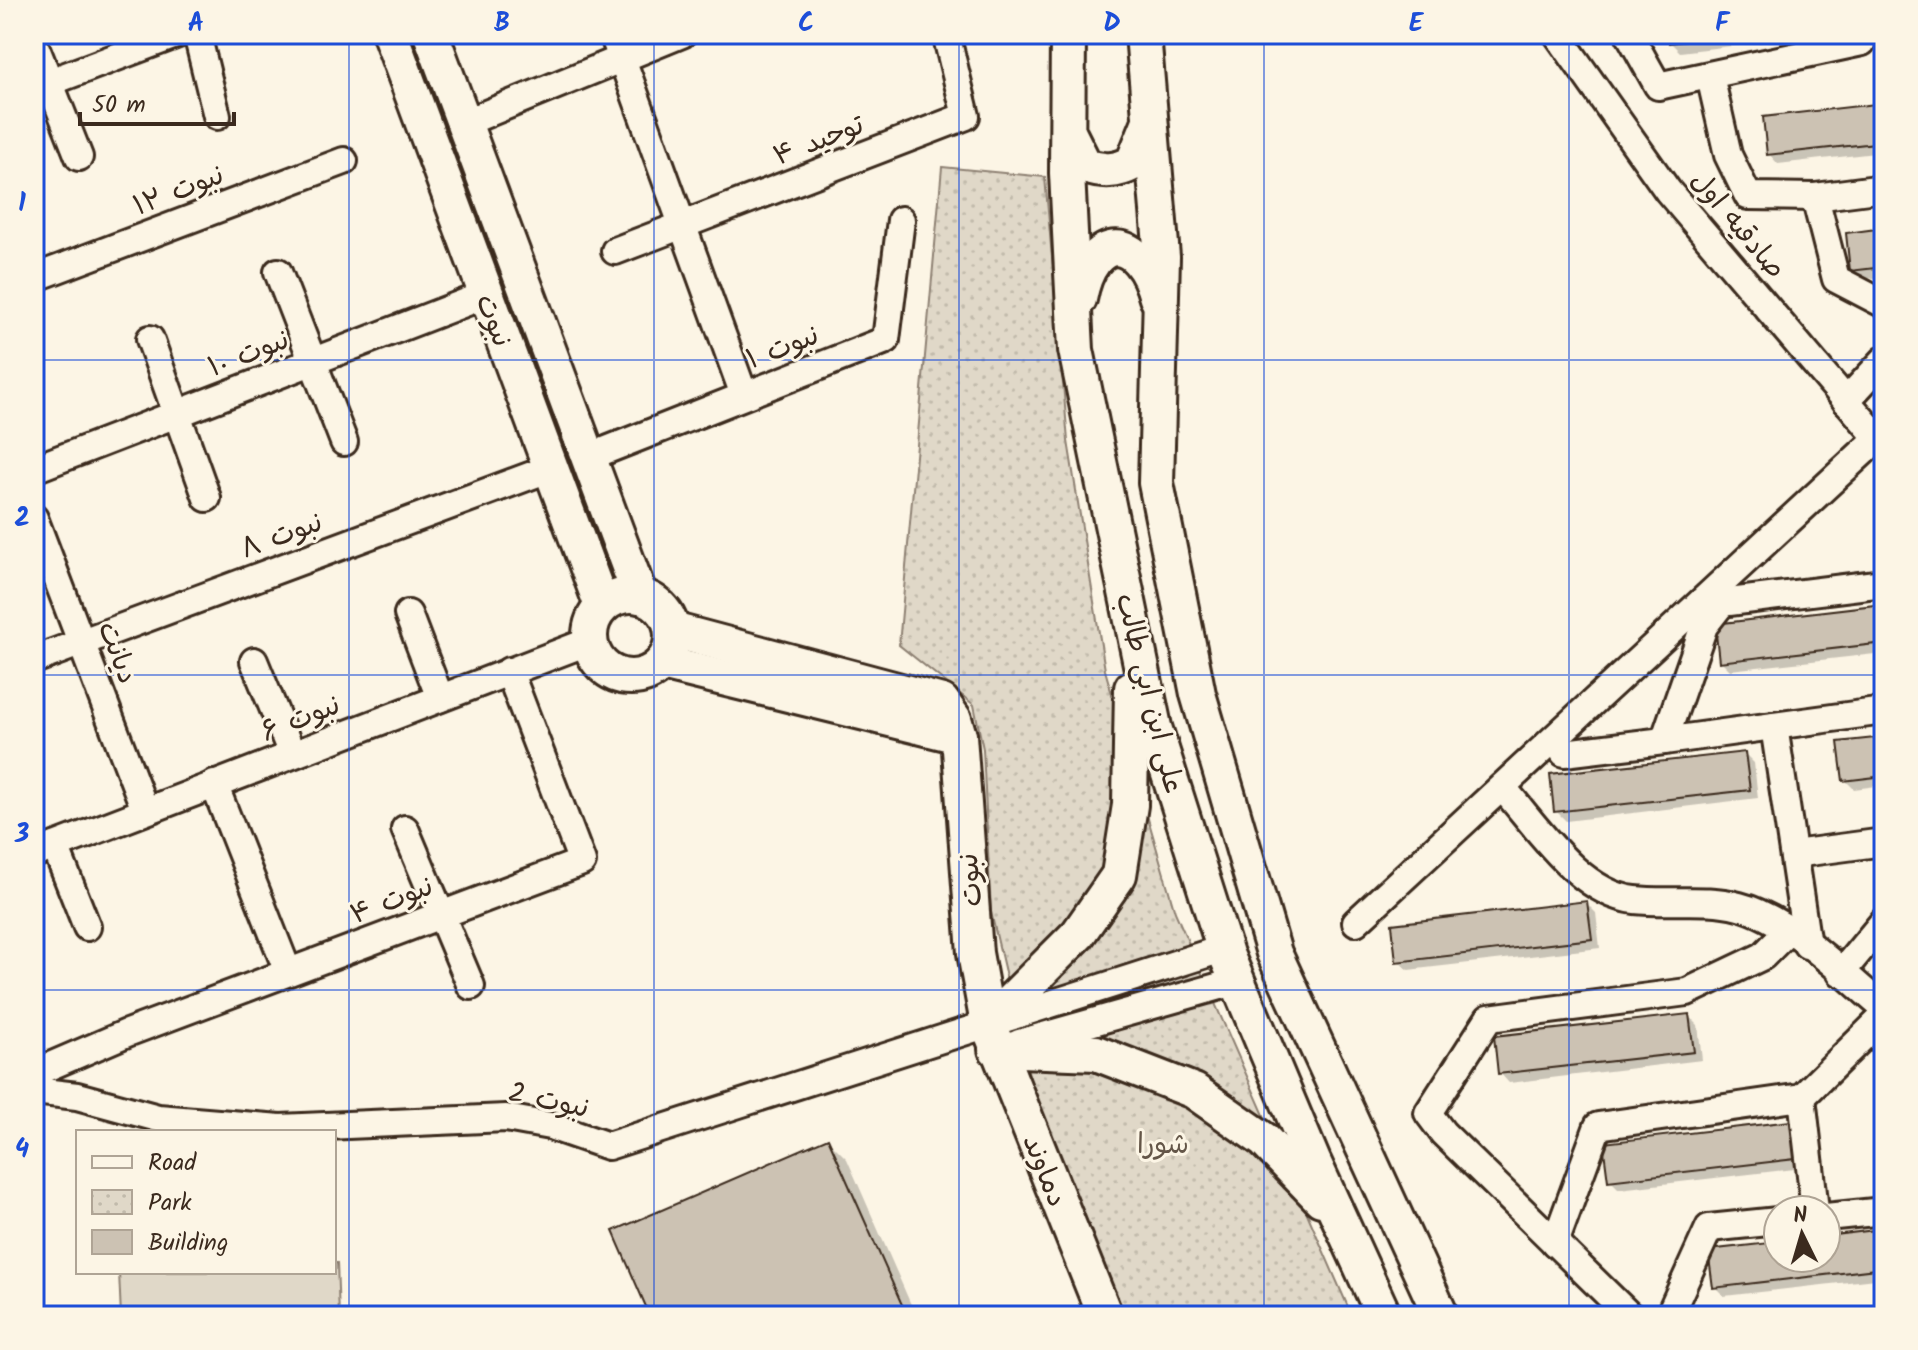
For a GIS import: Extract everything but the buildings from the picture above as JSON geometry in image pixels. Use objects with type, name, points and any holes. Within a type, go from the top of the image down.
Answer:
[{"type":"main road","name":"نبوت","points":[[390,34],[602,606]]},
{"type":"main road","name":"نبوت","points":[[431,34],[640,596]]},
{"type":"main road","name":"علی ابن ابی طالب","points":[[1068,34],[1068,131],[1076,350],[1154,727],[1225,948],[1384,1316]]},
{"type":"main road","name":"علی ابن ابی طالب","points":[[1143,34],[1162,257],[1156,483],[1198,694],[1274,953],[1441,1316]]},
{"type":"main road","points":[[1068,131],[1085,166],[1099,171],[1120,170],[1133,163],[1152,116]]},
{"type":"main road","points":[[1075,325],[1085,272],[1094,257],[1109,249],[1128,250],[1141,259],[1161,314]]},
{"type":"main road","points":[[485,295],[521,281]]},
{"type":"main road","points":[[640,596],[661,607],[672,630],[671,649],[662,663],[650,673],[634,677],[618,675],[604,667],[590,641],[592,621],[602,606],[617,597],[640,596]]},
{"type":"main road","name":"نبوت","points":[[672,630],[942,702],[954,719],[959,736],[975,953],[992,1037]]},
{"type":"main road","points":[[992,1037],[1078,934],[1119,875],[1130,805],[1133,631]]},
{"type":"main road","points":[[662,663],[959,736]]},
{"type":"main road","points":[[992,1037],[1096,1053],[1194,1091],[1264,1140],[1340,1219]]},
{"type":"main road","name":"دماوند","points":[[992,1037],[1105,1316]]},
{"type":"street","points":[[41,85],[178,34]]},
{"type":"street","points":[[197,34],[217,116]]},
{"type":"street","points":[[464,123],[618,46],[682,34]]},
{"type":"street","name":"توحید ۴","points":[[615,251],[966,116],[946,34]]},
{"type":"street","name":"صادقیه اول","points":[[1557,34],[1668,191],[1881,442]]},
{"type":"street","points":[[1629,34],[1658,86],[1862,42]]},
{"type":"street","points":[[34,43],[41,85],[79,157]]},
{"type":"street","points":[[618,46],[744,395]]},
{"type":"street","points":[[1710,76],[1728,155],[1748,196],[1815,197],[1884,188]]},
{"type":"street","name":"نبوت ۱۲","points":[[34,278],[344,161]]},
{"type":"street","points":[[1815,197],[1836,279],[1884,304]]},
{"type":"street","name":"نبوت ۱","points":[[589,457],[886,340],[901,220]]},
{"type":"street","points":[[278,272],[344,442]]},
{"type":"street","name":"نبوت ۱۰","points":[[34,469],[485,295]]},
{"type":"street","points":[[150,339],[207,498]]},
{"type":"street","points":[[1846,401],[1884,360]]},
{"type":"street","points":[[1356,922],[1502,787],[1709,604],[1881,442]]},
{"type":"street","name":"نبوت ۸","points":[[34,660],[551,468]]},
{"type":"street","name":"دیانت","points":[[34,518],[145,810]]},
{"type":"street","points":[[1709,604],[1884,583]]},
{"type":"street","points":[[1664,741],[1709,604]]},
{"type":"street","points":[[408,614],[440,698]]},
{"type":"street","name":"نبوت ۶","points":[[45,850],[590,641]]},
{"type":"street","points":[[254,661],[292,754]]},
{"type":"street","name":"نبوت ۴","points":[[34,1073],[127,1033],[582,862],[509,671]]},
{"type":"street","points":[[1564,753],[1884,711]]},
{"type":"street","points":[[1774,726],[1794,854],[1797,938]]},
{"type":"street","points":[[214,784],[288,972]]},
{"type":"street","points":[[1502,787],[1565,858],[1589,880],[1631,900],[1739,906],[1765,916],[1884,1008]]},
{"type":"street","points":[[405,829],[471,986]]},
{"type":"street","points":[[1794,854],[1884,842]]},
{"type":"street","points":[[45,850],[87,927]]},
{"type":"street","points":[[1841,973],[1884,921]]},
{"type":"street","points":[[1630,1316],[1443,1133],[1428,1113],[1489,1018],[1687,992],[1797,938]]},
{"type":"street","points":[[992,1037],[1225,948]]},
{"type":"street","points":[[992,1037],[1238,981]]},
{"type":"street","points":[[1555,1243],[1598,1126],[1802,1097],[1884,1016]]},
{"type":"street","name":"نبوت 2","points":[[34,1091],[77,1096],[158,1118],[280,1128],[506,1118],[550,1126],[608,1146],[992,1037]]},
{"type":"street","points":[[1802,1097],[1813,1194]]},
{"type":"street","points":[[1842,1215],[1884,1211]]},
{"type":"street","points":[[1669,1316],[1709,1228],[1762,1223]]},
{"type":"green space","name":"شورا","points":[[942,167],[1045,177],[1068,441],[1105,670],[1175,912],[1352,1316],[1125,1316],[1038,1114],[991,912],[983,749],[974,705],[899,645]]},
{"type":"green space","points":[[337,1263],[339,1316],[121,1316],[119,1274],[336,1274]]}]
